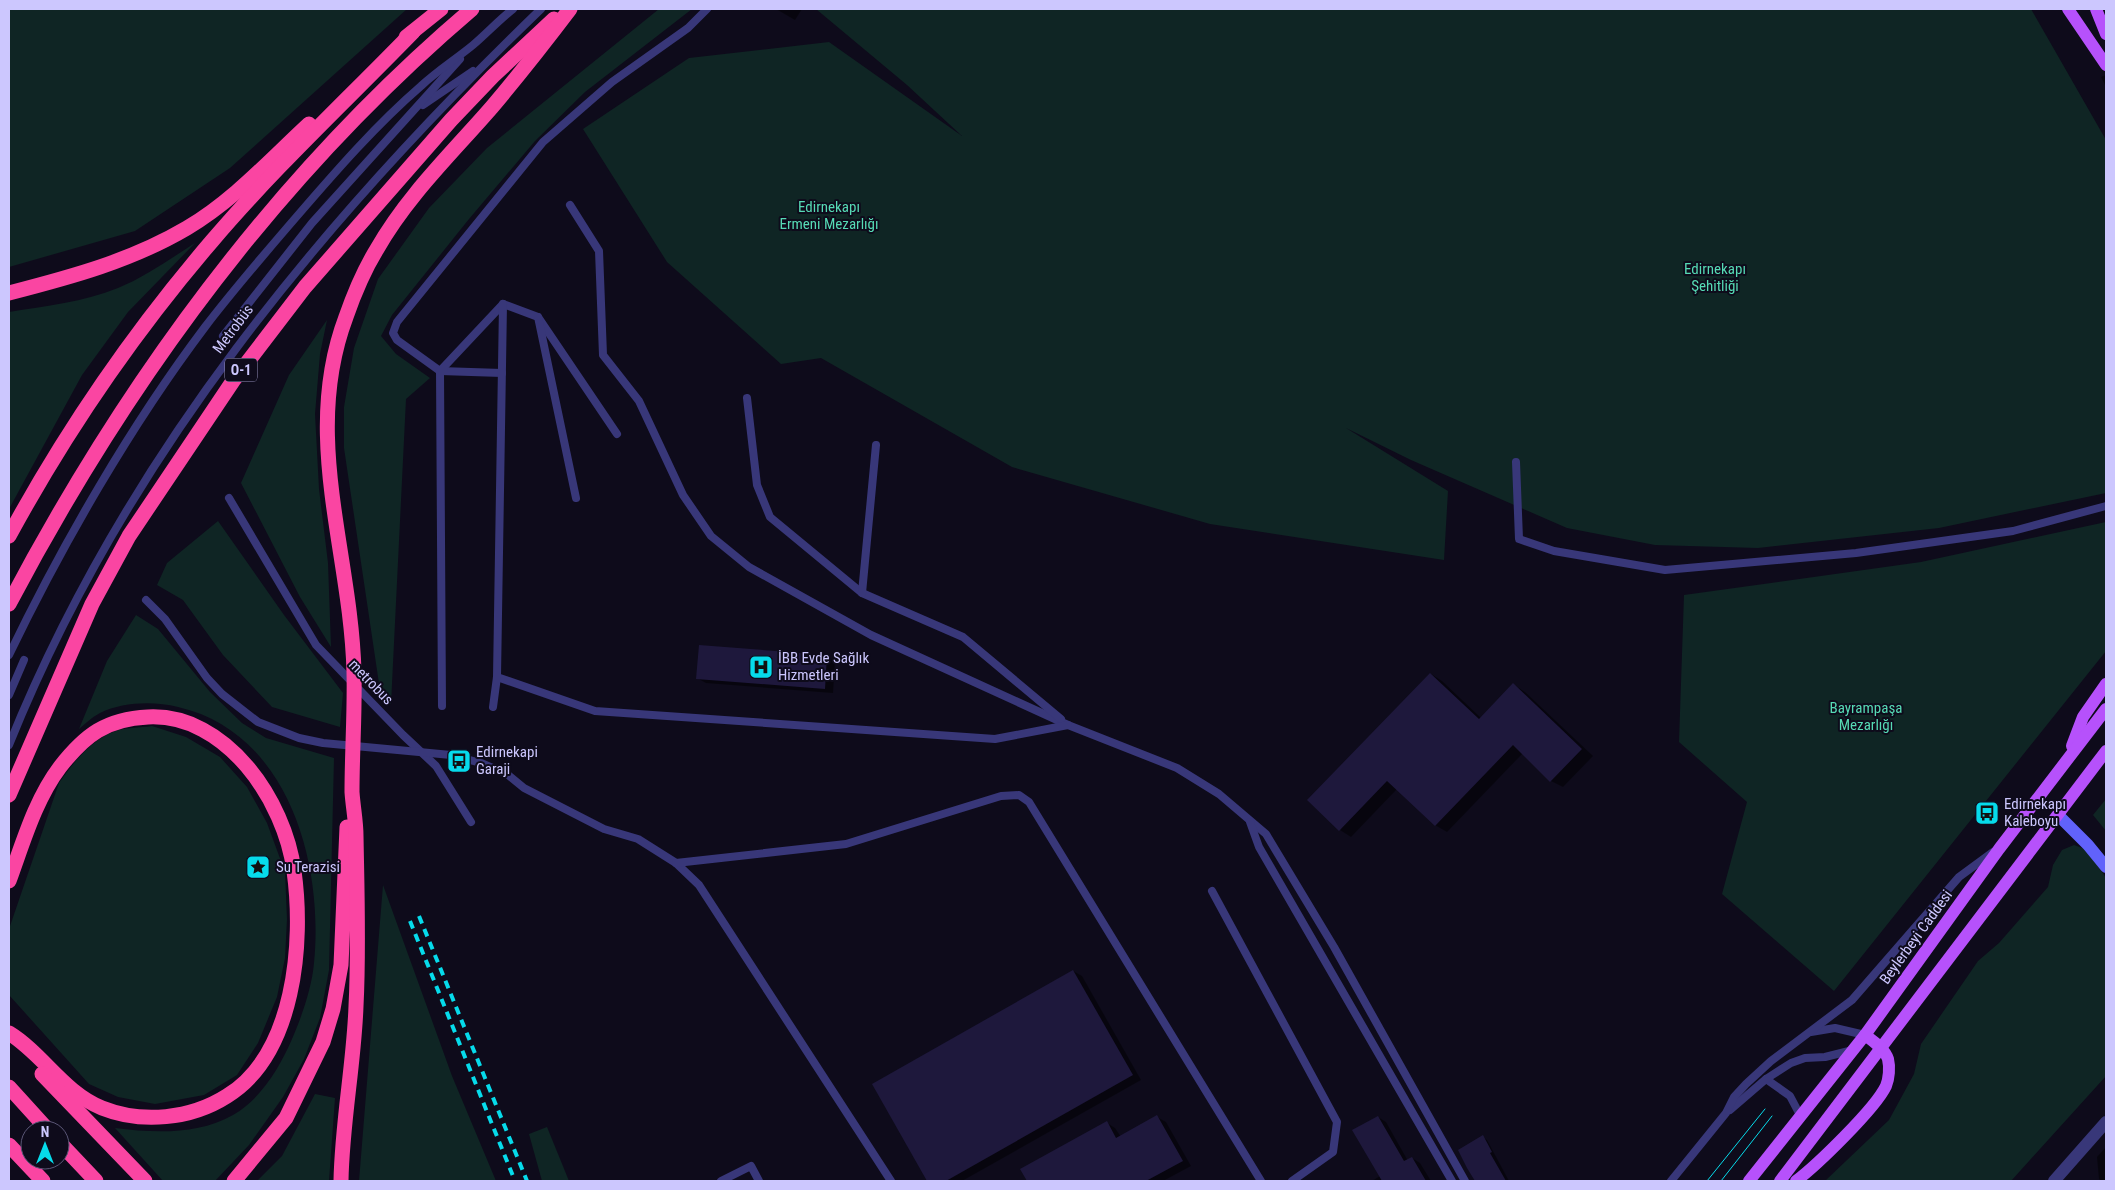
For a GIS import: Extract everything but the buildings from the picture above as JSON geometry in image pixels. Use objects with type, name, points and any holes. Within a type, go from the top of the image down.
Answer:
[{"type":"highway","points":[[13,291],[102,268],[187,228],[235,192],[348,85],[441,9]]},
{"type":"highway","points":[[9,604],[54,521],[103,440],[144,376],[206,289],[341,131],[442,34],[472,9]]},
{"type":"highway","name":"O-1","points":[[9,795],[92,604],[129,536],[233,381],[305,287],[451,120],[492,76],[565,9]]},
{"type":"highway","points":[[341,1181],[342,1145],[356,1012],[358,961],[356,833],[352,793],[354,706],[352,638],[328,472],[326,408],[333,366],[344,320],[373,256],[394,223],[420,189],[532,59],[570,9]]},
{"type":"highway","points":[[9,536],[46,470],[87,406],[136,335],[166,296],[254,194],[413,32]]},
{"type":"highway","points":[[9,881],[43,796],[58,769],[80,743],[101,727],[123,719],[159,716],[186,721],[213,734],[237,754],[256,778],[274,811],[287,843],[294,870],[296,926],[292,985],[279,1028],[268,1049],[256,1069],[237,1090],[198,1110],[141,1118],[102,1108],[84,1100],[9,1033]]},
{"type":"highway","points":[[234,1181],[286,1118],[323,1042],[333,1009],[341,965],[346,829],[352,793]]},
{"type":"highway","points":[[9,1037],[57,1091],[112,1145],[145,1181]]},
{"type":"highway","points":[[9,1088],[39,1120]]},
{"type":"highway","points":[[9,1145],[43,1181]]},
{"type":"highway","points":[[70,1154],[96,1181]]},
{"type":"main road","points":[[2069,9],[2106,64]]},
{"type":"main road","points":[[2096,9],[2106,34]]},
{"type":"main road","points":[[2070,756],[2084,717],[2106,684]]},
{"type":"main road","name":"Beylerbeyi Caddesi","points":[[1749,1181],[1853,1050],[1999,849],[2106,709]]},
{"type":"main road","points":[[1780,1181],[2106,751]]},
{"type":"main road","points":[[1796,1181],[1844,1135],[1886,1086],[1889,1066],[1888,1057],[1864,1035]]},
{"type":"main road","points":[[1853,1050],[1881,1049]]},
{"type":"street","points":[[2058,815],[2088,845],[2106,867]]},
{"type":"street","points":[[2059,1180],[2106,1122]]},
{"type":"lane","name":"Metrobüs","points":[[9,655],[110,470],[160,391],[205,327],[249,271],[318,192],[392,114],[422,85],[513,9]]},
{"type":"lane","name":"Metrobüs","points":[[9,745],[30,692],[120,519],[156,461],[231,353],[314,250],[378,177],[494,54],[541,9]]},
{"type":"lane","points":[[502,372],[440,371],[396,340],[393,333],[396,322],[543,142],[612,82],[688,28],[707,9]]},
{"type":"lane","points":[[223,336],[312,223],[473,44]]},
{"type":"lane","points":[[414,110],[456,84],[494,54]]},
{"type":"lane","points":[[570,205],[600,251],[603,355],[639,400],[683,495],[712,536],[749,567],[871,635],[1068,725],[1177,768],[1219,794],[1250,820],[1266,834],[1334,947],[1464,1181]]},
{"type":"lane","points":[[442,706],[440,371],[503,304]]},
{"type":"lane","points":[[503,304],[538,317],[617,434]]},
{"type":"lane","points":[[492,707],[497,677],[503,304]]},
{"type":"lane","points":[[538,317],[576,498]]},
{"type":"lane","points":[[748,398],[757,485],[770,517],[862,593],[963,637],[1068,725]]},
{"type":"lane","points":[[862,593],[876,445]]},
{"type":"lane","points":[[1516,462],[1519,539],[1554,552],[1665,570],[1856,553],[2012,531],[2106,506]]},
{"type":"lane","name":"metrobus","points":[[229,498],[316,645],[436,766],[471,822]]},
{"type":"lane","points":[[146,600],[165,619],[207,678],[222,694],[258,722],[299,738],[323,743],[451,755],[507,774],[524,788],[604,828],[638,839],[676,862],[699,884],[891,1181]]},
{"type":"lane","points":[[9,695],[24,660]]},
{"type":"lane","points":[[497,677],[595,711],[995,739],[1068,725]]},
{"type":"lane","points":[[676,862],[846,844],[1001,796],[1019,795],[1029,802],[1261,1181]]},
{"type":"lane","points":[[1250,820],[1259,848],[1452,1181]]},
{"type":"lane","points":[[1726,1113],[1734,1097],[1771,1061],[1809,1033],[1862,989],[1959,877],[1999,849]]},
{"type":"lane","points":[[1212,891],[1337,1122],[1333,1152],[1292,1181]]},
{"type":"lane","points":[[1809,1033],[1835,1028],[1864,1035]]},
{"type":"lane","points":[[1672,1181],[1726,1113],[1766,1079],[1791,1063],[1804,1058],[1825,1057],[1853,1050]]},
{"type":"lane","points":[[1766,1079],[1790,1096],[1800,1115]]},
{"type":"lane","points":[[721,1181],[751,1166],[758,1181]]},
{"type":"green space","points":[[9,9],[407,9],[230,168],[135,231],[9,267]]},
{"type":"green space","points":[[659,9],[692,9],[585,92],[535,141],[392,315],[381,336],[396,354],[430,378],[406,399],[391,704],[381,697],[344,448],[344,407],[354,348],[378,279],[429,208],[487,148]]},
{"type":"green space","name":"Edirnekapı Şehitliği","points":[[816,9],[2031,9],[2106,140],[2106,493],[1939,528],[1758,548],[1655,545],[1567,528],[1411,460],[1346,428],[1448,491],[1444,560],[1210,524],[1012,467],[821,358],[781,364],[667,262],[583,129],[689,58],[829,42],[962,136],[907,85]]},
{"type":"green space","points":[[195,243],[128,312],[82,375],[9,509],[9,312],[78,300],[105,293],[128,284],[148,273]]},
{"type":"green space","points":[[327,320],[320,354],[315,414],[319,489],[328,563],[331,647],[300,597],[241,483],[289,375]]},
{"type":"green space","points":[[218,521],[284,615],[343,693],[340,727],[272,707],[223,655],[183,600],[157,585],[167,563]]},
{"type":"green space","name":"Bayrampaşa Mezarlığı","points":[[2106,522],[2106,651],[1834,991],[1722,894],[1747,802],[1679,742],[1684,595],[1921,562]]},
{"type":"green space","points":[[136,615],[158,629],[210,692],[242,723],[266,738],[334,758],[329,970],[320,1018],[304,1059],[283,1097],[249,1145],[215,1181],[163,1181],[115,1128],[145,1131],[176,1131],[205,1126],[233,1115],[261,1091],[287,1050],[309,992],[314,963],[316,924],[312,884],[304,845],[291,807],[272,773],[247,743],[216,721],[178,707],[148,703],[109,709],[91,719],[79,729],[107,661]]},
{"type":"green space","points":[[152,726],[186,737],[220,757],[247,787],[267,823],[285,872],[287,919],[285,958],[277,997],[258,1043],[237,1075],[204,1095],[155,1104],[118,1097],[89,1084],[9,995],[9,929],[59,783],[83,753],[105,736],[122,729]]},
{"type":"green space","points":[[2106,799],[2106,831],[2093,815]]},
{"type":"green space","points":[[2074,845],[2088,850],[2106,878],[2106,1076],[2011,1181],[1825,1181],[1889,1120],[1914,1074],[1921,1044],[1978,961],[1999,943],[2048,887],[2053,865],[2062,850]]},
{"type":"green space","points":[[383,885],[452,1076],[496,1181],[359,1181]]},
{"type":"green space","points":[[315,1094],[335,1098],[329,1181],[257,1181],[282,1156]]},
{"type":"green space","points":[[547,1127],[569,1181],[542,1181],[529,1134]]},
{"type":"tram line","points":[[1707,1181],[1765,1109]]},
{"type":"tram line","points":[[1721,1181],[1772,1116]]},
{"type":"railway","points":[[419,916],[527,1181]]},
{"type":"railway","points":[[410,921],[515,1181]]},
{"type":"place","name":"İBB Evde Sağlık Hizmetleri","points":[[761,667]]},
{"type":"place","name":"Edirnekapi Garaji","points":[[459,761]]},
{"type":"place","name":"Edirnekapı Kaleboyu","points":[[1987,813]]},
{"type":"place","name":"Su Terazisi","points":[[258,867]]},
{"type":"park label","name":"Edirnekapı Ermeni Mezarlığı","points":[[829,216]]}]
